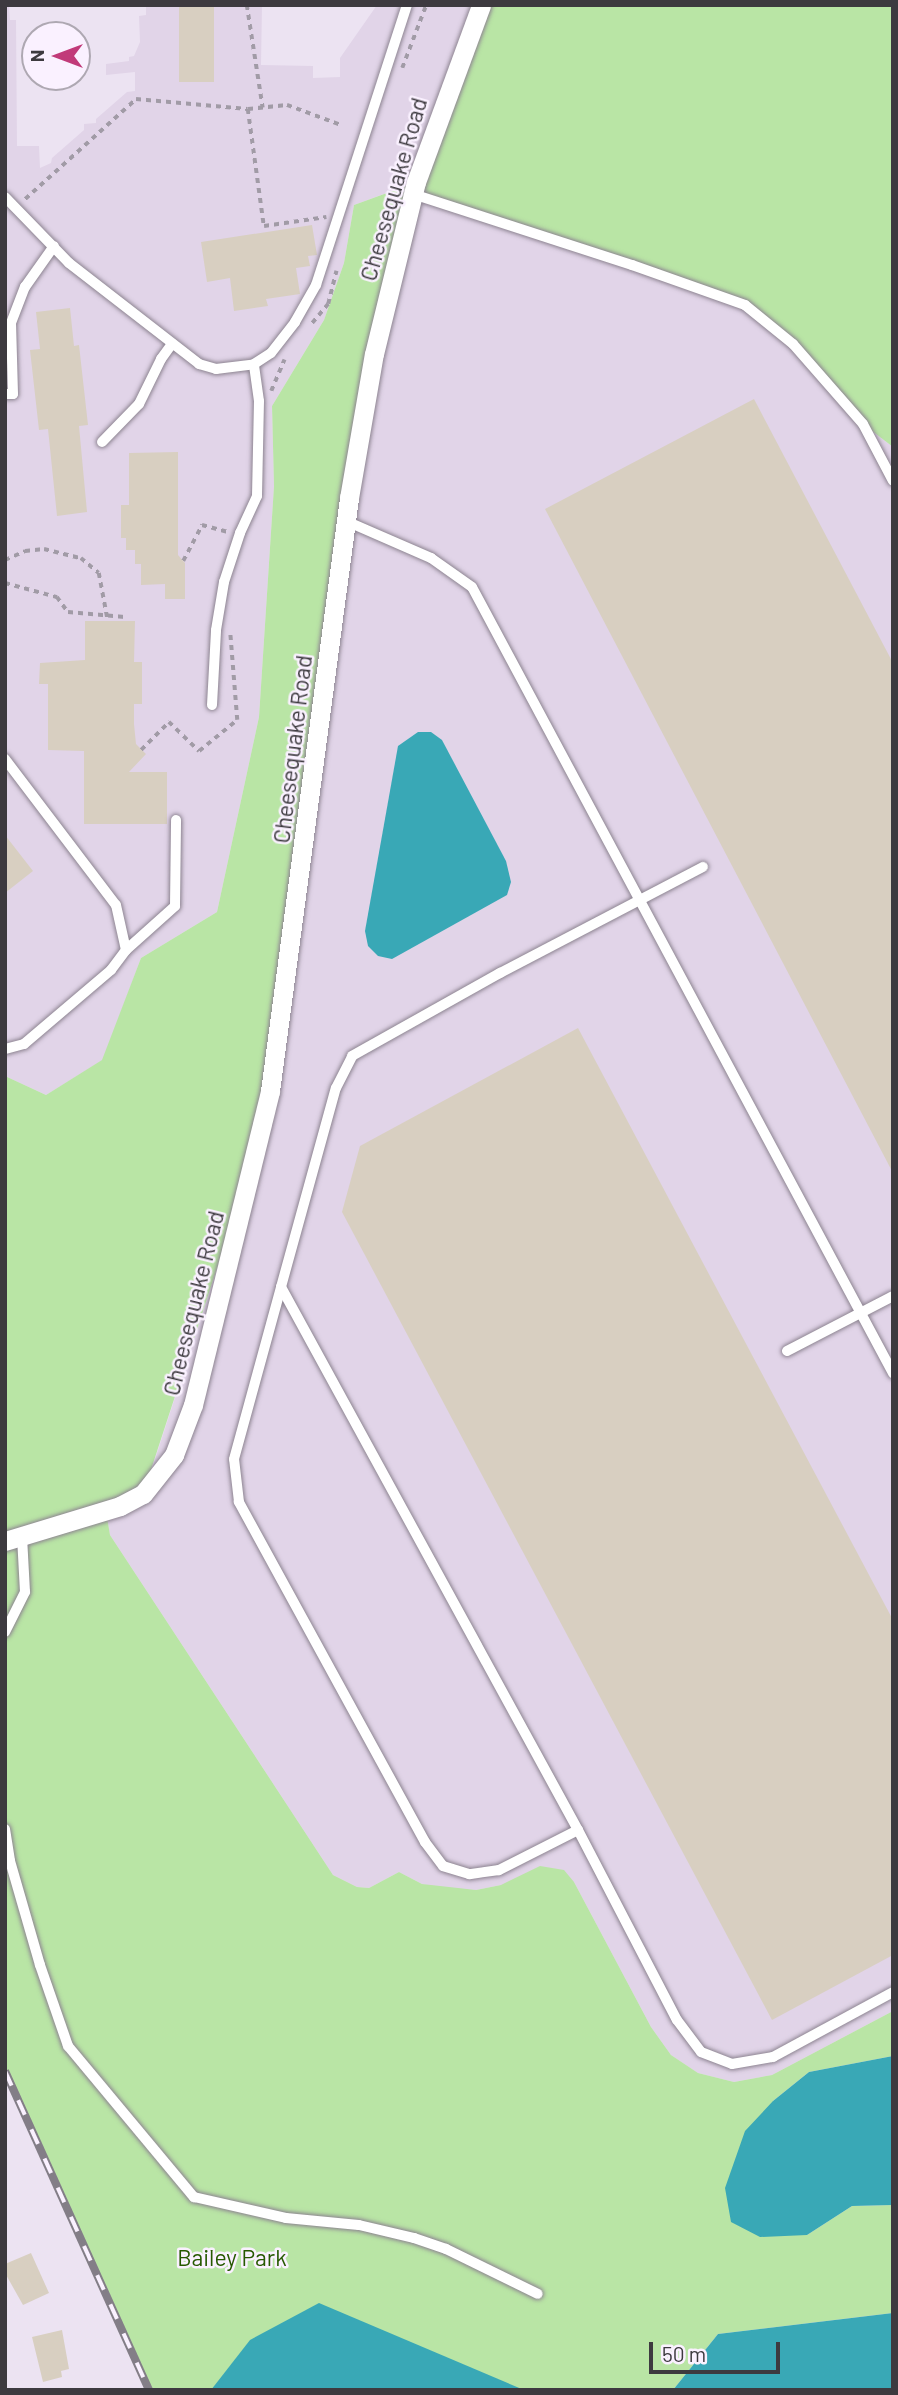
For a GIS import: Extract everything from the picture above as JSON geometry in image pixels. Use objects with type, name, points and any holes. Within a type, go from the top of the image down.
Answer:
[{"type":"street","name":"Cheesequake Road","points":[[14,1539],[120,1506],[144,1494],[174,1455],[193,1405],[270,1091],[346,521],[374,354],[413,194],[434,129],[481,5]]},
{"type":"lane","points":[[5,197],[17,206],[69,263],[198,364],[216,369],[254,364],[271,353],[295,323],[316,285],[407,5]]},
{"type":"lane","points":[[413,194],[746,305],[793,344],[863,424],[893,481]]},
{"type":"lane","points":[[5,394],[13,394],[11,323],[26,287],[54,246]]},
{"type":"lane","points":[[102,442],[139,404],[172,344]]},
{"type":"lane","points":[[212,705],[216,630],[224,582],[240,533],[257,496],[259,401],[254,364]]},
{"type":"lane","points":[[346,521],[431,558],[472,587],[893,1373]]},
{"type":"lane","points":[[5,759],[116,905],[123,926],[126,950]]},
{"type":"lane","points":[[5,1049],[24,1044],[111,970],[126,950],[175,906],[177,820]]},
{"type":"lane","points":[[578,1830],[499,1870],[469,1874],[443,1866],[425,1842],[239,1502],[234,1459],[336,1088],[352,1056],[500,973],[702,867]]},
{"type":"lane","points":[[281,1287],[578,1830],[677,2020],[701,2052],[732,2064],[773,2057],[893,1992]]},
{"type":"lane","points":[[788,1351],[893,1296]]},
{"type":"lane","points":[[5,1632],[25,1592],[14,1539]]},
{"type":"lane","points":[[5,1829],[10,1861],[36,1952],[68,2046],[194,2197],[286,2218],[359,2225],[414,2238],[446,2249],[538,2294]]},
{"type":"path","points":[[247,5],[262,108]]},
{"type":"path","points":[[399,78],[426,5]]},
{"type":"path","points":[[17,206],[136,99],[247,110],[287,105],[341,125]]},
{"type":"path","points":[[247,110],[264,226],[329,216]]},
{"type":"path","points":[[305,331],[328,304],[337,263]]},
{"type":"path","points":[[270,395],[289,351]]},
{"type":"path","points":[[183,561],[202,526],[229,533]]},
{"type":"path","points":[[5,560],[25,551],[44,548],[81,558],[99,573],[108,619]]},
{"type":"path","points":[[5,583],[57,597],[68,612],[108,619],[125,617]]},
{"type":"path","points":[[141,750],[169,722],[198,751],[237,720],[229,625]]},
{"type":"shaded area","points":[[5,5],[9,5],[10,20],[16,20],[17,146],[39,146],[40,168],[51,163],[52,158],[84,130],[84,124],[96,123],[96,119],[127,92],[135,91],[135,72],[106,75],[106,64],[129,61],[129,57],[134,56],[140,42],[139,16],[146,15],[146,5],[262,5],[261,65],[313,66],[313,78],[340,77],[340,58],[377,5],[481,5],[416,182],[354,205],[344,263],[324,320],[272,406],[274,486],[259,717],[217,912],[141,958],[103,1060],[46,1095],[5,1076]]},
{"type":"shaded area","points":[[413,194],[745,305],[793,344],[863,424],[893,447],[893,2011],[772,2075],[734,2082],[698,2073],[671,2055],[651,2027],[574,1882],[501,1885],[476,1890],[440,1888],[422,1884],[399,1872],[369,1888],[357,1887],[333,1875],[110,1535],[106,1511],[144,1493],[222,1253],[349,498]]},
{"type":"green space","name":"Bailey Park","points":[[481,5],[893,5],[893,447],[863,424],[780,334],[745,305],[414,194],[374,354],[260,1110],[222,1253],[143,1494],[106,1511],[110,1535],[333,1875],[357,1887],[369,1888],[399,1872],[422,1884],[476,1890],[501,1885],[540,1866],[564,1870],[574,1882],[651,2027],[671,2055],[698,2073],[734,2082],[772,2075],[893,2011],[893,2056],[809,2072],[773,2101],[807,2235],[852,2206],[893,2205],[893,2313],[718,2334],[673,2390],[149,2390],[5,2071],[5,1076],[46,1095],[102,1060],[141,958],[217,912],[259,717],[274,486],[272,406],[324,320],[344,263],[354,205],[417,182]]},
{"type":"water","points":[[418,732],[431,732],[442,740],[506,861],[511,882],[507,895],[392,959],[378,956],[368,946],[365,931],[398,746]]},
{"type":"water","points":[[893,2056],[893,2205],[852,2206],[807,2235],[760,2237],[731,2222],[725,2188],[745,2131],[773,2101],[809,2072]]},
{"type":"water","points":[[319,2303],[524,2390],[211,2390],[250,2340]]},
{"type":"water","points":[[893,2313],[893,2390],[673,2390],[718,2334]]},
{"type":"building","points":[[179,5],[214,5],[214,82],[179,82]]},
{"type":"building","points":[[312,225],[317,255],[308,256],[310,266],[296,268],[300,294],[266,299],[268,306],[234,311],[230,278],[207,282],[201,242]]},
{"type":"building","points":[[70,308],[74,346],[79,345],[88,425],[79,426],[87,512],[57,516],[48,429],[39,430],[30,350],[40,349],[36,312]]},
{"type":"building","points":[[754,399],[893,663],[893,1173],[545,509]]},
{"type":"building","points":[[178,452],[178,555],[185,563],[185,599],[165,599],[165,584],[141,585],[141,564],[135,564],[135,550],[126,550],[126,538],[121,538],[121,505],[129,505],[129,453]]},
{"type":"building","points":[[85,621],[135,621],[134,662],[142,662],[142,704],[134,704],[134,724],[136,744],[146,754],[129,772],[167,772],[167,824],[84,824],[84,751],[48,750],[48,684],[39,684],[40,663],[85,660]]},
{"type":"building","points":[[5,835],[33,871],[5,893]]},
{"type":"building","points":[[578,1028],[893,1620],[893,1955],[772,2020],[342,1212],[360,1146]]},
{"type":"building","points":[[31,2253],[49,2293],[23,2305],[5,2273],[5,2264]]},
{"type":"building","points":[[62,2330],[69,2369],[61,2371],[62,2377],[43,2382],[32,2337]]},
{"type":"railway","points":[[5,2071],[149,2390]]}]
